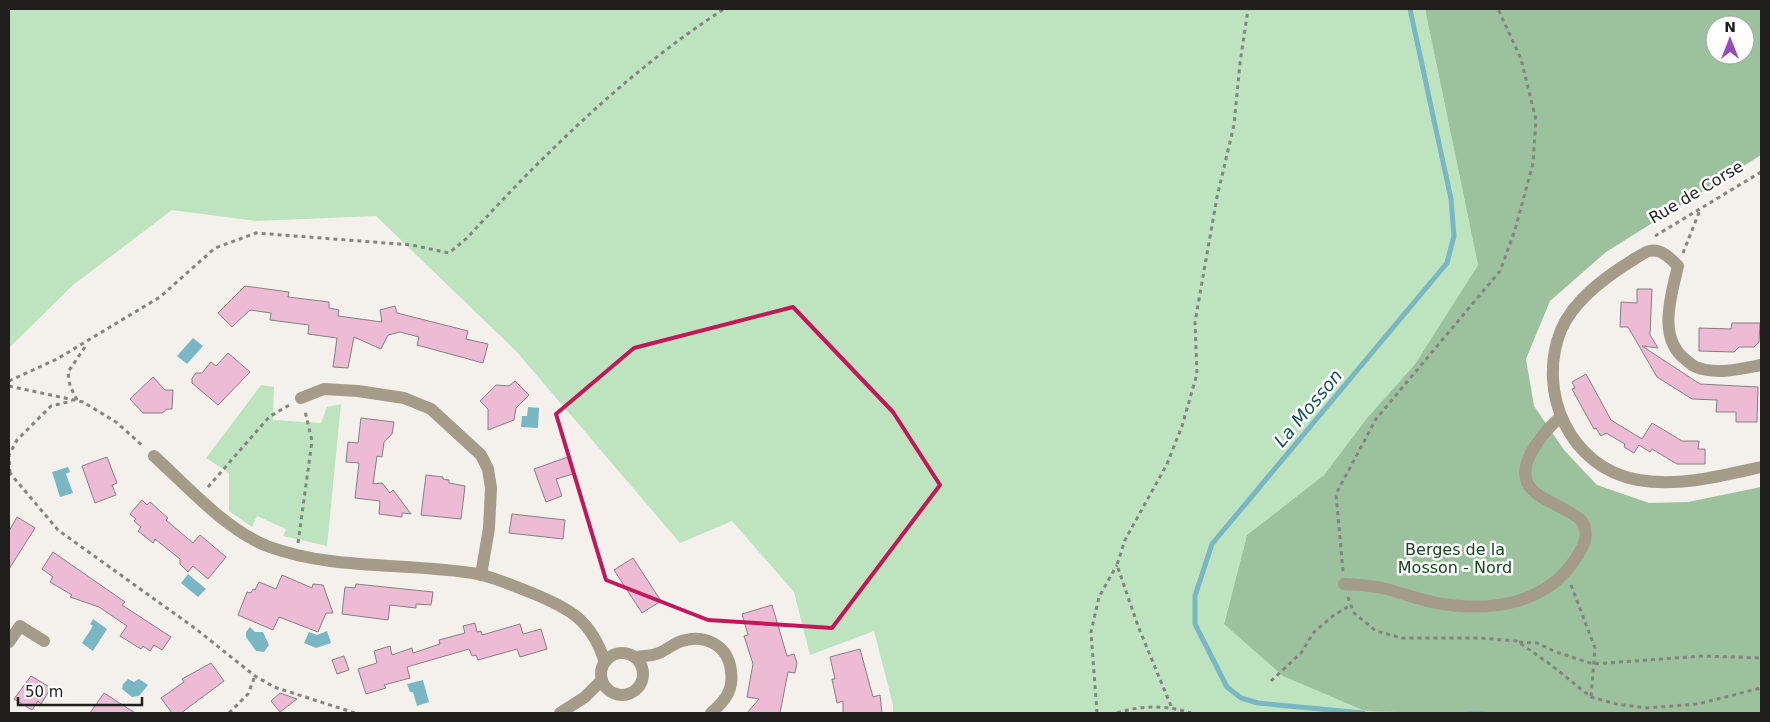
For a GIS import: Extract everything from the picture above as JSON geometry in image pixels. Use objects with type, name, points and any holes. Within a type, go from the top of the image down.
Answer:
[{"type":"street","name":"Rue de Corse","points":[[1678,266],[1665,253],[1650,250],[1612,273],[1574,308],[1561,329],[1554,352],[1552,387],[1560,417],[1577,444],[1593,460],[1614,472],[1637,480],[1669,482],[1704,480],[1761,467]]},
{"type":"street","points":[[1678,266],[1668,305],[1669,328],[1678,354],[1695,367],[1729,371],[1761,365]]},
{"type":"street","points":[[301,398],[324,389],[358,391],[404,398],[431,409],[481,455],[488,469],[491,488],[489,528],[481,575]]},
{"type":"street","points":[[1344,584],[1385,588],[1436,603],[1486,606],[1527,599],[1547,588],[1565,573],[1584,544],[1585,526],[1573,513],[1537,494],[1527,484],[1525,475],[1535,445],[1560,417]]},
{"type":"street","points":[[154,456],[199,497],[245,534],[267,546],[296,554],[348,562],[481,575],[506,583],[573,612],[585,623],[599,642],[615,654],[629,654],[636,657],[656,654],[680,642],[700,638],[720,647],[730,664],[733,680],[730,693],[711,713]]},
{"type":"street","points":[[9,642],[20,626],[44,641]]},
{"type":"street","points":[[599,642],[605,662]]},
{"type":"street","points":[[615,654],[605,662],[602,668],[605,685],[621,696],[634,692],[642,682],[643,669],[636,657]]},
{"type":"street","points":[[643,669],[656,654]]},
{"type":"street","points":[[560,713],[605,685]]},
{"type":"path","points":[[9,381],[57,359],[88,342],[160,298],[215,248],[256,233],[412,245],[449,253],[589,113],[702,22],[724,9]]},
{"type":"path","points":[[1097,713],[1090,632],[1099,598],[1117,565],[1125,540],[1167,464],[1182,426],[1197,374],[1195,322],[1217,197],[1234,124],[1248,9]]},
{"type":"path","points":[[1498,9],[1520,58],[1536,120],[1533,163],[1523,201],[1500,270],[1376,419],[1336,494],[1344,584],[1351,606],[1354,613],[1376,631],[1402,638],[1480,638],[1538,643],[1556,652],[1593,664],[1703,656],[1761,658]]},
{"type":"path","name":"Rue de Corse","points":[[1647,240],[1701,210],[1761,172]]},
{"type":"path","points":[[1678,266],[1701,210]]},
{"type":"path","points":[[76,400],[70,386],[68,372],[88,342]]},
{"type":"path","points":[[9,386],[76,400],[116,422],[154,456]]},
{"type":"path","points":[[199,497],[269,417],[301,398],[312,441],[296,554]]},
{"type":"path","points":[[76,400],[51,406],[23,434],[9,455],[9,473],[58,530],[196,628],[255,676],[274,687],[355,713]]},
{"type":"path","points":[[1117,565],[1138,626],[1171,706]]},
{"type":"path","points":[[1565,573],[1595,648],[1591,697]]},
{"type":"path","points":[[1271,681],[1301,653],[1314,632],[1334,615],[1351,606]]},
{"type":"path","points":[[1516,642],[1552,665],[1591,697],[1616,704],[1646,708],[1698,704],[1761,688]]},
{"type":"path","points":[[229,713],[248,694],[255,676]]},
{"type":"path","points":[[1117,713],[1134,708],[1171,706],[1191,713]]},
{"type":"highlighted area","points":[[793,307],[893,412],[940,485],[832,628],[708,620],[606,580],[556,414],[634,348]]},
{"type":"green space","points":[[9,9],[1425,9],[1478,265],[1415,364],[1367,418],[1324,475],[1247,535],[1224,623],[1283,676],[1365,710],[1429,713],[893,713],[893,705],[874,631],[810,655],[794,592],[732,521],[680,543],[516,351],[376,216],[256,221],[172,210],[73,285],[9,348]]},
{"type":"green space","name":"Berges de la Mosson - Nord","points":[[1425,9],[1761,9],[1761,155],[1606,252],[1550,301],[1526,359],[1534,406],[1564,450],[1597,485],[1649,503],[1688,502],[1761,487],[1761,713],[1429,713],[1365,711],[1283,676],[1224,624],[1247,535],[1324,475],[1367,418],[1415,364],[1478,265]]},
{"type":"green space","points":[[261,385],[274,387],[273,420],[321,423],[327,407],[341,404],[327,546],[283,536],[286,529],[257,516],[252,527],[229,511],[229,473],[206,458]]},
{"type":"water","points":[[193,338],[203,346],[187,364],[177,356]]},
{"type":"water","points":[[528,407],[539,408],[538,428],[521,427],[522,416],[527,416]]},
{"type":"water","points":[[68,467],[70,472],[66,474],[73,493],[60,497],[52,472]]},
{"type":"water","points":[[188,574],[206,589],[198,597],[181,583]]},
{"type":"water","points":[[93,619],[107,629],[93,651],[82,643],[93,626],[90,624]]},
{"type":"water","points":[[250,627],[255,632],[263,632],[269,645],[264,652],[256,651],[246,637],[246,632]]},
{"type":"water","points":[[327,631],[331,643],[316,648],[304,643],[309,632],[317,635]]},
{"type":"water","points":[[128,679],[134,682],[139,679],[148,685],[139,696],[132,697],[122,689],[123,684]]},
{"type":"water","points":[[423,680],[429,702],[417,706],[413,692],[410,692],[407,684]]},
{"type":"building","points":[[245,286],[289,292],[288,297],[329,302],[329,308],[339,310],[338,316],[382,322],[380,310],[395,306],[397,313],[468,331],[466,339],[488,344],[483,363],[417,345],[419,337],[400,332],[388,335],[381,349],[354,337],[348,368],[333,367],[337,338],[308,334],[309,325],[270,320],[271,313],[250,310],[232,327],[218,313]]},
{"type":"building","points":[[1637,289],[1652,289],[1650,335],[1658,348],[1642,346],[1700,384],[1758,387],[1757,422],[1736,422],[1736,412],[1716,412],[1717,400],[1692,399],[1657,377],[1628,327],[1620,327],[1621,302],[1637,303]]},
{"type":"building","points":[[1732,323],[1760,323],[1759,342],[1754,347],[1739,347],[1734,352],[1699,351],[1699,328],[1731,329]]},
{"type":"building","points":[[228,353],[250,372],[218,405],[192,383],[192,378],[196,373],[202,373],[211,362],[216,366]]},
{"type":"building","points":[[1586,374],[1611,420],[1642,439],[1652,423],[1682,441],[1699,441],[1698,449],[1705,449],[1705,464],[1677,464],[1652,449],[1650,452],[1639,445],[1634,453],[1624,447],[1625,444],[1606,433],[1601,436],[1596,428],[1594,429],[1572,389],[1575,388],[1572,382]]},
{"type":"building","points":[[153,377],[165,390],[173,390],[172,409],[167,409],[162,413],[143,413],[130,399]]},
{"type":"building","points":[[515,381],[529,395],[516,408],[514,420],[488,430],[488,409],[480,401],[496,385],[509,386]]},
{"type":"building","points":[[361,418],[394,422],[392,434],[384,442],[382,457],[377,456],[373,484],[382,483],[390,493],[393,490],[411,514],[402,513],[402,517],[379,514],[380,501],[355,498],[359,463],[346,462],[348,442],[358,443]]},
{"type":"building","points":[[107,457],[117,483],[112,485],[116,495],[95,503],[82,466]]},
{"type":"building","points":[[568,457],[573,474],[556,479],[562,496],[546,502],[534,469]]},
{"type":"building","points":[[426,475],[443,477],[443,479],[449,480],[449,483],[465,486],[461,519],[421,515]]},
{"type":"building","points":[[142,500],[147,505],[150,502],[168,518],[166,520],[193,543],[200,535],[226,557],[208,579],[193,566],[188,572],[180,564],[180,559],[155,539],[153,543],[138,531],[141,527],[130,514]]},
{"type":"building","points":[[512,514],[565,520],[563,539],[509,533]]},
{"type":"building","points":[[17,517],[35,528],[9,569],[9,531]]},
{"type":"building","points":[[53,552],[125,602],[122,605],[171,637],[162,650],[154,645],[150,651],[143,646],[141,649],[120,636],[127,626],[99,607],[70,597],[72,595],[50,582],[53,577],[42,569]]},
{"type":"building","points":[[633,558],[661,601],[642,613],[614,570]]},
{"type":"building","points":[[282,575],[312,588],[313,584],[323,585],[333,613],[326,613],[318,632],[279,617],[273,630],[238,615],[247,592],[251,593],[253,589],[255,590],[259,582],[276,589]]},
{"type":"building","points":[[356,584],[433,592],[431,605],[416,604],[416,608],[390,605],[388,620],[342,614],[345,587],[355,588]]},
{"type":"building","points":[[772,605],[787,656],[794,654],[797,663],[795,673],[788,672],[780,713],[747,713],[759,699],[747,697],[753,664],[744,636],[748,635],[742,614]]},
{"type":"building","points":[[475,623],[477,632],[481,631],[482,635],[520,624],[523,634],[541,629],[547,649],[520,657],[517,649],[478,660],[476,655],[472,656],[469,649],[407,667],[410,678],[384,685],[386,688],[366,694],[358,669],[377,663],[374,651],[390,646],[392,655],[412,648],[413,653],[440,644],[439,640],[465,633],[463,626]]},
{"type":"building","points":[[860,649],[873,697],[880,695],[882,713],[843,713],[843,701],[837,703],[832,679],[835,679],[830,657]]},
{"type":"building","points":[[344,656],[349,670],[337,674],[332,660]]},
{"type":"building","points":[[211,663],[224,681],[181,713],[172,713],[161,698],[184,682],[182,679]]},
{"type":"building","points":[[31,676],[51,688],[41,704],[38,701],[32,710],[14,699]]},
{"type":"building","points":[[104,693],[135,713],[90,713]]},
{"type":"building","points":[[280,693],[297,699],[280,712],[271,701]]},
{"type":"waterway","name":"La Mosson","points":[[1363,713],[1258,703],[1241,698],[1227,687],[1195,624],[1195,596],[1212,544],[1447,263],[1454,236],[1451,199],[1410,9]]},
{"type":"waterway","name":"La Mosson","points":[[1470,713],[1482,713]]}]
